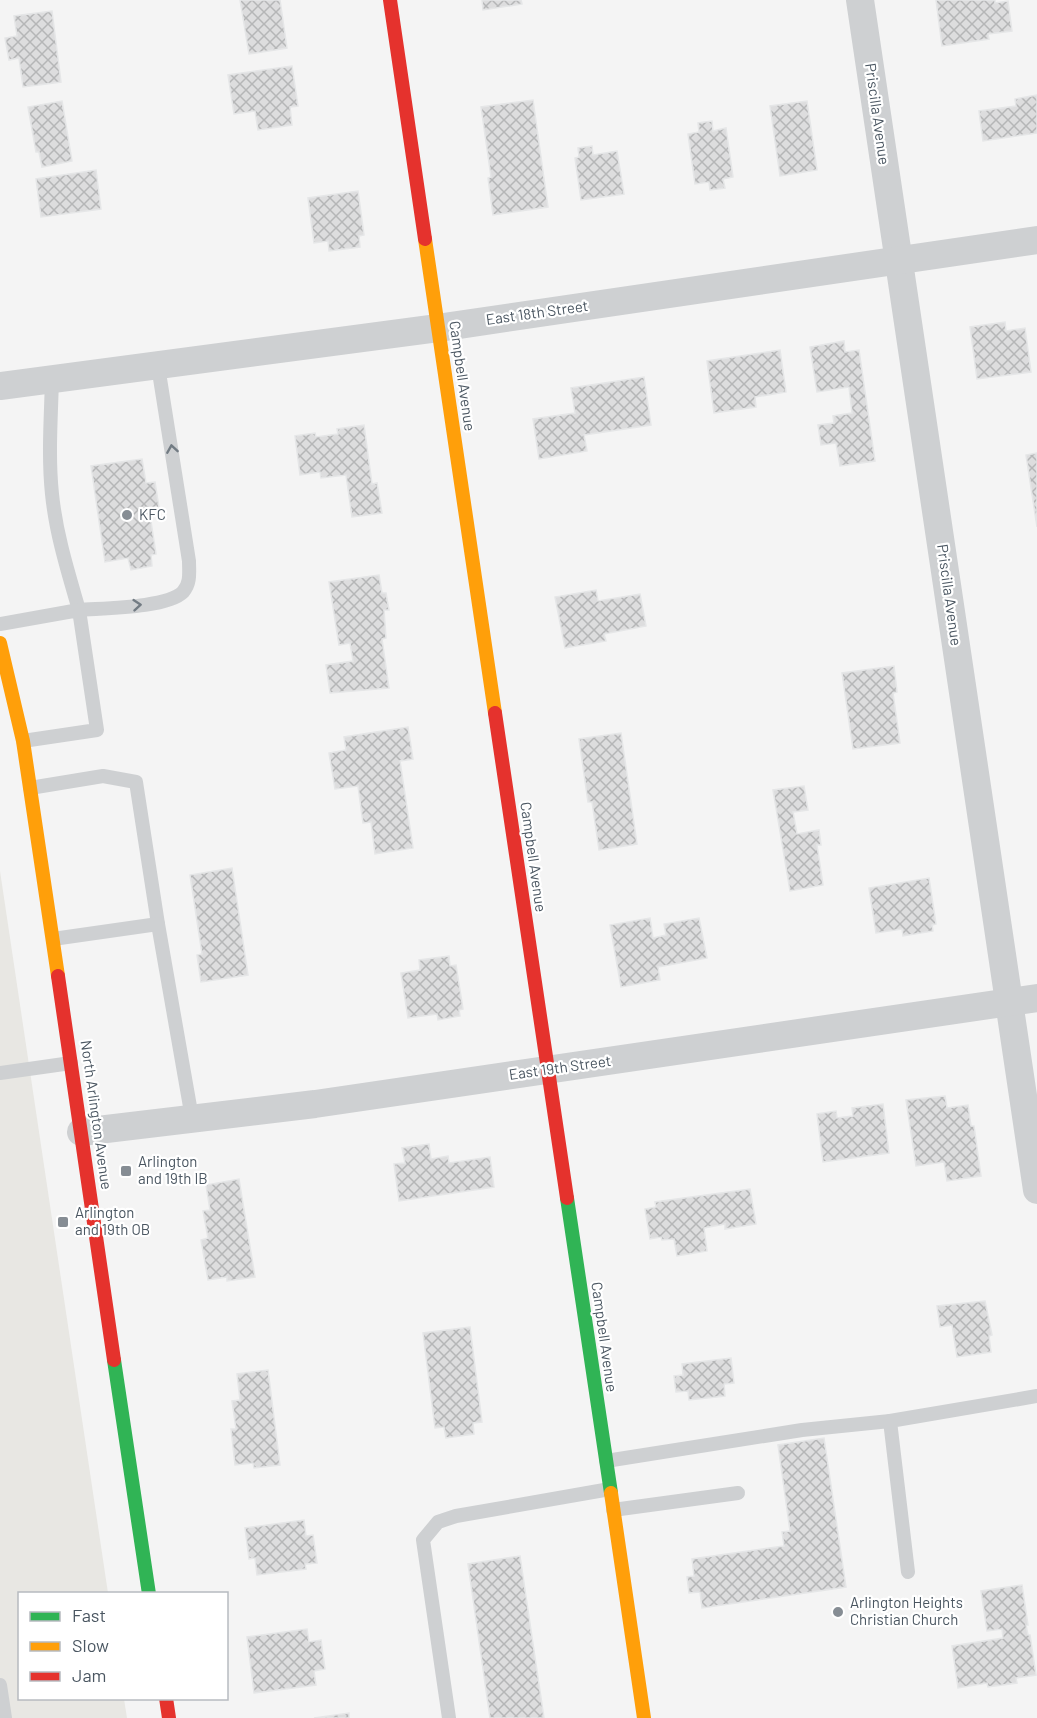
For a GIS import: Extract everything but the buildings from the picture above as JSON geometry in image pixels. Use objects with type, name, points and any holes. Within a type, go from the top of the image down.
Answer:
[{"type":"street","name":"Campbell Avenue","points":[[390,0],[644,1718]]},
{"type":"street","name":"Priscilla Avenue","points":[[860,0],[1037,1190]]},
{"type":"street","name":"East 18th Street","points":[[0,386],[438,327],[1037,240]]},
{"type":"street","name":"North Arlington Avenue","points":[[0,643],[23,741],[149,1592]]},
{"type":"street","name":"East 19th Street","points":[[81,1132],[315,1104],[1037,998]]},
{"type":"street","points":[[166,1700],[169,1718]]},
{"type":"lane","points":[[0,624],[79,610],[157,603],[171,600],[183,591],[190,579],[187,550],[159,366]]},
{"type":"lane","points":[[23,741],[97,730],[79,610],[61,549],[52,495],[50,461],[52,379]]},
{"type":"lane","points":[[30,788],[103,776],[136,782],[192,1118]]},
{"type":"lane","points":[[53,939],[158,924]]},
{"type":"lane","points":[[0,1073],[71,1063]]},
{"type":"lane","points":[[606,1461],[802,1430],[890,1421],[1037,1396]]},
{"type":"lane","points":[[890,1421],[908,1572]]},
{"type":"lane","points":[[449,1718],[423,1540],[438,1522],[456,1515],[610,1489]]},
{"type":"lane","points":[[613,1510],[738,1493]]},
{"type":"lane","points":[[0,1685],[5,1718]]},
{"type":"shaded area","points":[[0,871],[108,1592],[18,1592],[18,1700],[124,1700],[127,1718],[0,1718]]},
{"type":"traffic: fast","points":[[567,1198],[611,1493]]},
{"type":"traffic: fast","points":[[114,1360],[149,1592]]},
{"type":"traffic: slow","points":[[425,239],[495,713]]},
{"type":"traffic: slow","points":[[0,643],[23,741],[58,976]]},
{"type":"traffic: slow","points":[[611,1493],[644,1718]]},
{"type":"traffic: jam","points":[[390,0],[425,239]]},
{"type":"traffic: jam","points":[[495,713],[567,1198]]},
{"type":"traffic: jam","points":[[58,976],[114,1360]]},
{"type":"traffic: jam","points":[[166,1700],[169,1718]]},
{"type":"place","name":"KFC","points":[[127,515]]},
{"type":"place","name":"Arlington and 19th IB","points":[[126,1171]]},
{"type":"place","name":"Arlington and 19th OB","points":[[63,1222]]},
{"type":"place","name":"Arlington Heights Christian Church","points":[[838,1612]]}]
